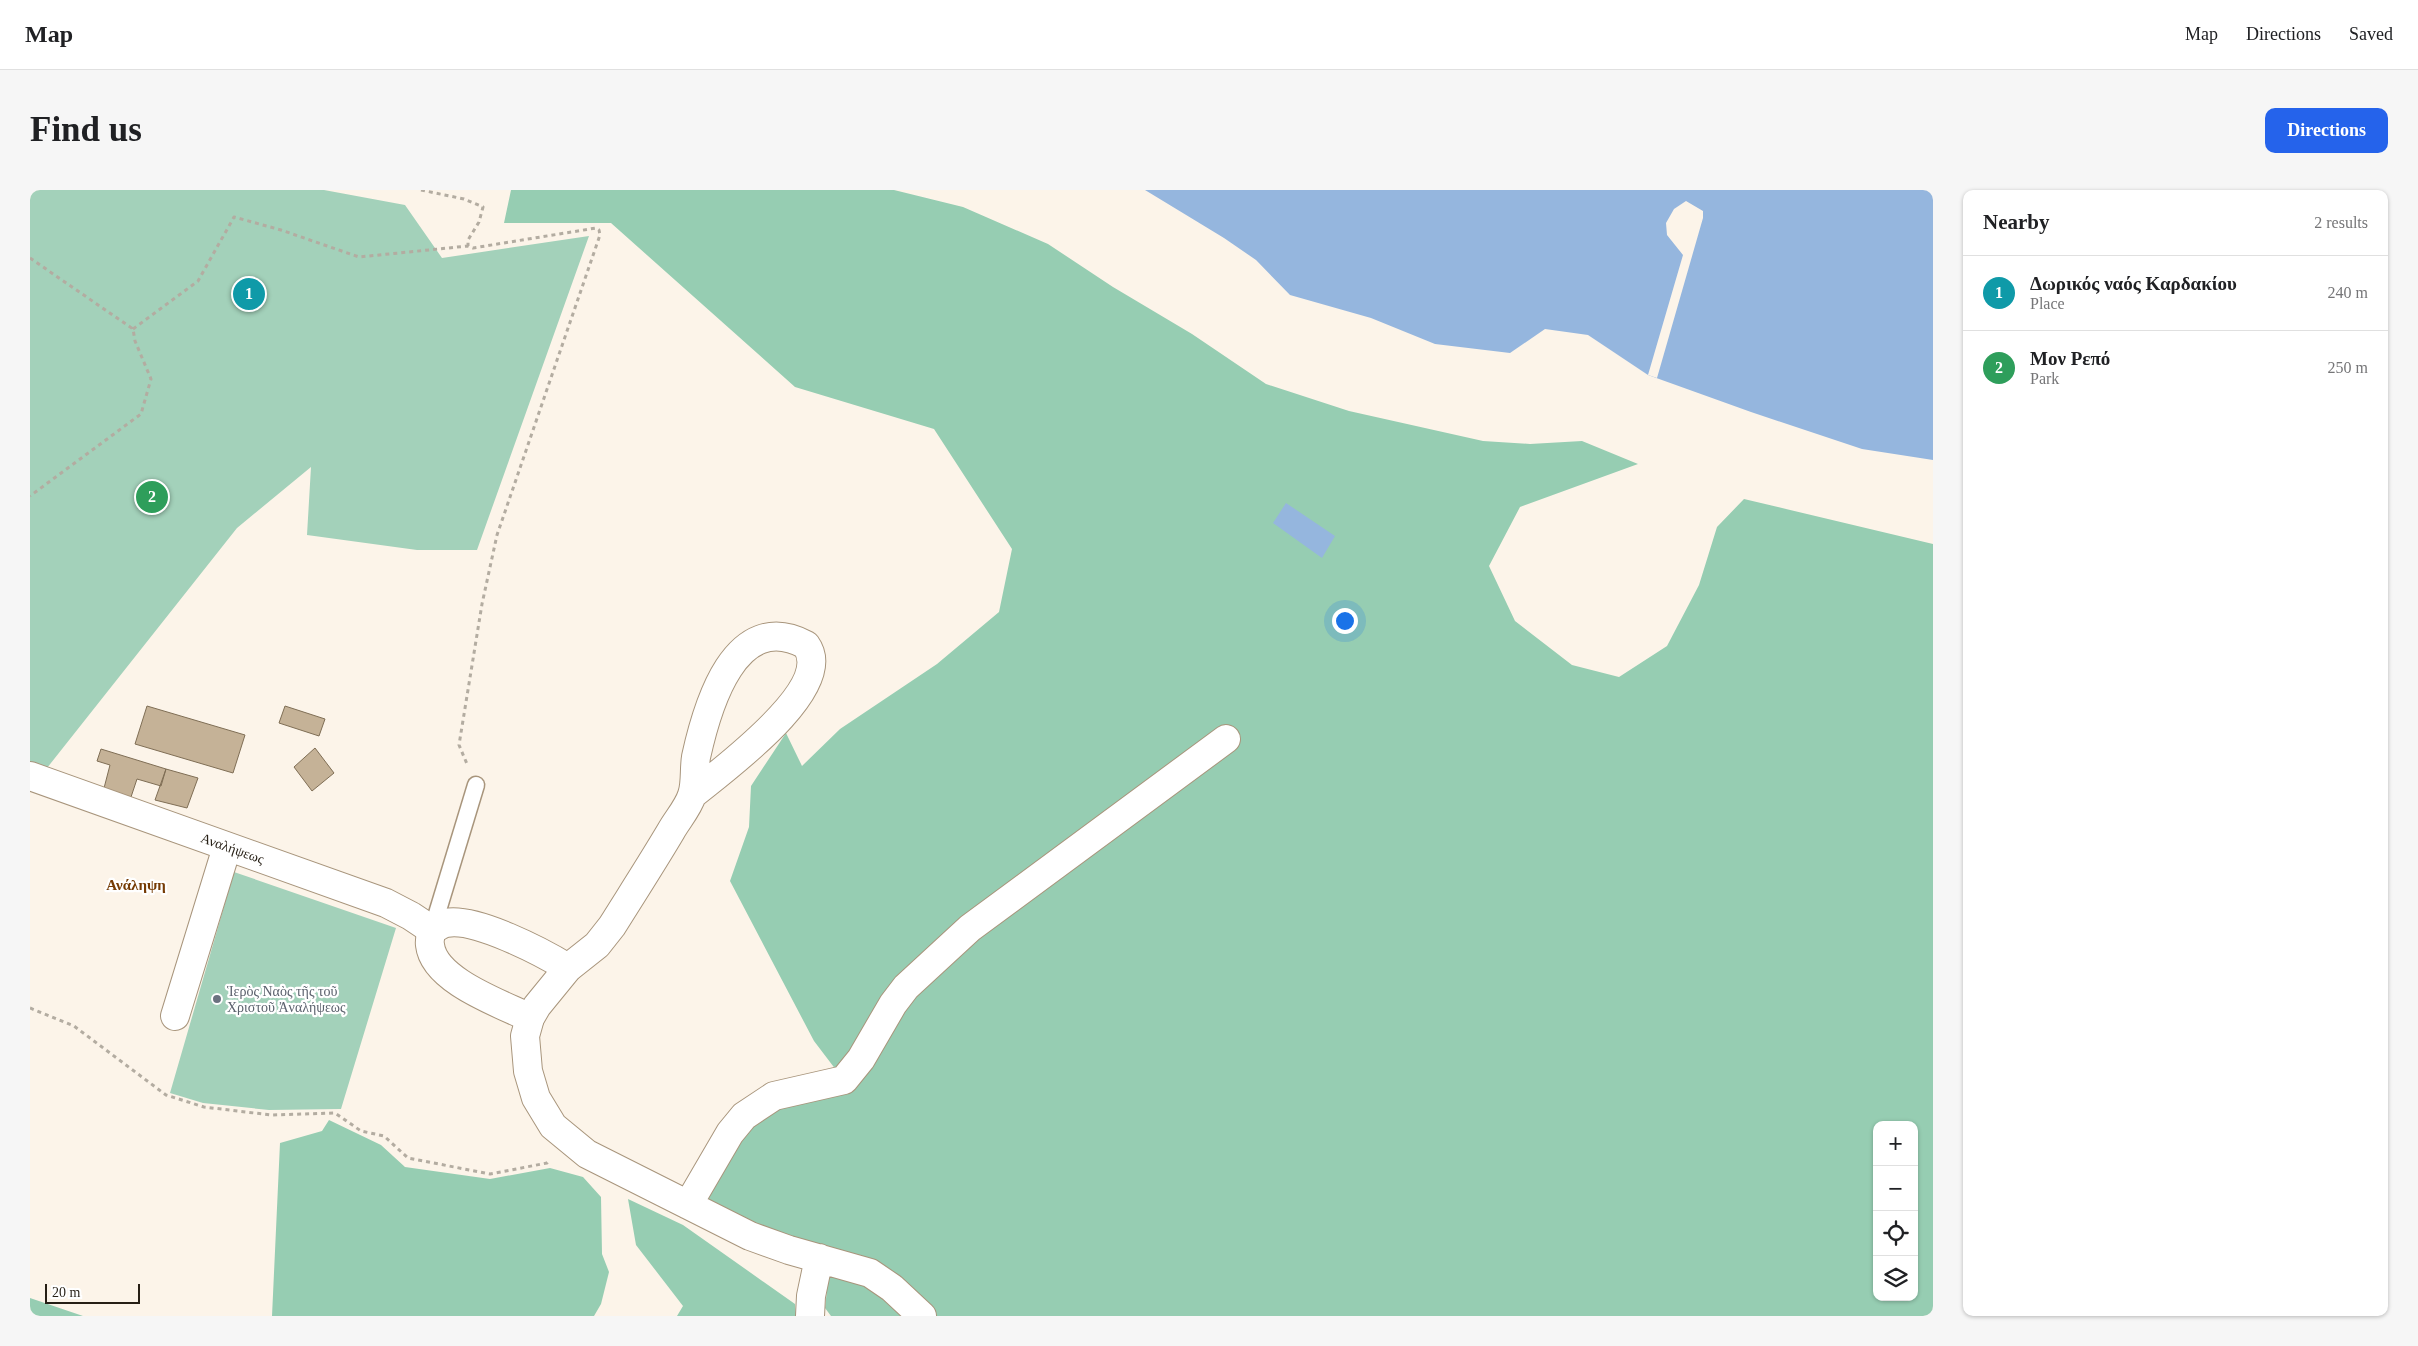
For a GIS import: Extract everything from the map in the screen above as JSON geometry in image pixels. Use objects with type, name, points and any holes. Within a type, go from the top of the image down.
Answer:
[{"type":"street","points":[[692,795],[696,760],[706,718],[716,693],[740,652],[758,639],[772,636],[782,637],[806,645],[812,655],[812,662],[807,679],[793,704],[747,749],[692,795],[612,926],[597,945],[568,968],[530,1018],[525,1036],[528,1071],[536,1098],[553,1126],[587,1154],[750,1236],[870,1273],[892,1288],[922,1316]]},
{"type":"street","points":[[688,1205],[730,1133],[744,1116],[774,1096],[844,1080],[861,1059],[893,1004],[906,987],[970,928],[1226,740]]},
{"type":"street","name":"Αναλήψεως","points":[[30,776],[386,903],[432,930]]},
{"type":"street","points":[[175,1016],[227,847]]},
{"type":"street","points":[[530,1018],[476,992],[450,976],[434,958],[429,944],[432,930],[445,923],[462,923],[518,941],[568,968]]},
{"type":"street","points":[[810,1316],[811,1296],[819,1258]]},
{"type":"lane","points":[[432,930],[476,785]]},
{"type":"path","points":[[421,190],[464,199],[482,207],[479,222],[468,240],[468,246]]},
{"type":"path","points":[[133,329],[198,281],[234,217],[281,230],[359,257],[468,246],[473,248],[596,228],[599,230],[600,235],[496,535],[482,604],[459,745],[476,785]]},
{"type":"path","points":[[30,258],[133,329],[135,341],[151,379],[141,414],[30,496]]},
{"type":"path","points":[[30,1008],[74,1026],[166,1095],[204,1107],[271,1115],[335,1113],[361,1131],[384,1136],[408,1158],[490,1174],[547,1163],[564,1137]]},
{"type":"green space","points":[[30,190],[324,190],[405,205],[442,258],[589,236],[477,550],[417,550],[307,535],[311,467],[237,528],[47,768],[30,762]]},
{"type":"green space","points":[[511,190],[894,190],[963,207],[1048,244],[1113,287],[1192,334],[1266,384],[1349,411],[1483,441],[1530,444],[1582,441],[1638,464],[1520,507],[1489,566],[1515,621],[1572,665],[1619,677],[1667,646],[1699,585],[1717,527],[1744,499],[1933,544],[1933,1316],[831,1316],[825,1308],[831,1254],[704,1204],[729,1151],[754,1120],[783,1101],[849,1087],[814,1041],[730,881],[749,827],[751,786],[786,733],[802,766],[840,729],[937,664],[999,612],[1012,549],[934,429],[795,387],[611,223],[504,223]]},
{"type":"green space","points":[[234,872],[396,928],[341,1109],[269,1110],[203,1103],[170,1093]]},
{"type":"green space","points":[[329,1120],[381,1145],[405,1167],[490,1179],[550,1168],[583,1177],[601,1197],[602,1254],[609,1272],[601,1304],[594,1316],[272,1316],[280,1143],[322,1131]]},
{"type":"green space","points":[[628,1199],[683,1225],[795,1304],[796,1316],[677,1316],[683,1306],[636,1245]]},
{"type":"green space","points":[[30,1298],[83,1316],[30,1316]]},
{"type":"water","points":[[1145,190],[1933,190],[1933,460],[1862,449],[1648,375],[1588,335],[1545,329],[1510,353],[1435,344],[1371,318],[1290,295],[1256,260],[1224,238]]},
{"type":"water","points":[[1286,503],[1335,536],[1322,558],[1273,523]]},
{"type":"pier","points":[[1686,201],[1703,211],[1703,218],[1657,378],[1648,375],[1683,255],[1667,235],[1666,223],[1674,209]]},
{"type":"building","points":[[147,706],[245,735],[233,773],[135,744]]},
{"type":"building","points":[[285,706],[325,719],[319,736],[279,723]]},
{"type":"building","points":[[315,748],[334,773],[312,791],[294,767]]},
{"type":"building","points":[[101,749],[166,769],[161,786],[137,779],[130,800],[103,792],[110,765],[97,761]]},
{"type":"building","points":[[166,769],[198,778],[187,808],[155,800]]},
{"type":"place","name":"Δωρικός ναός Καρδακίου","points":[[249,294]]},
{"type":"place","name":"Μον Ρεπό","points":[[152,497]]},
{"type":"place","name":"Ἱερὸς Ναὸς τῆς τοῦ Χριστοῦ Ἀναλήψεως","points":[[217,999]]},
{"type":"district","name":"Ανάληψη","points":[[136,885]]}]
